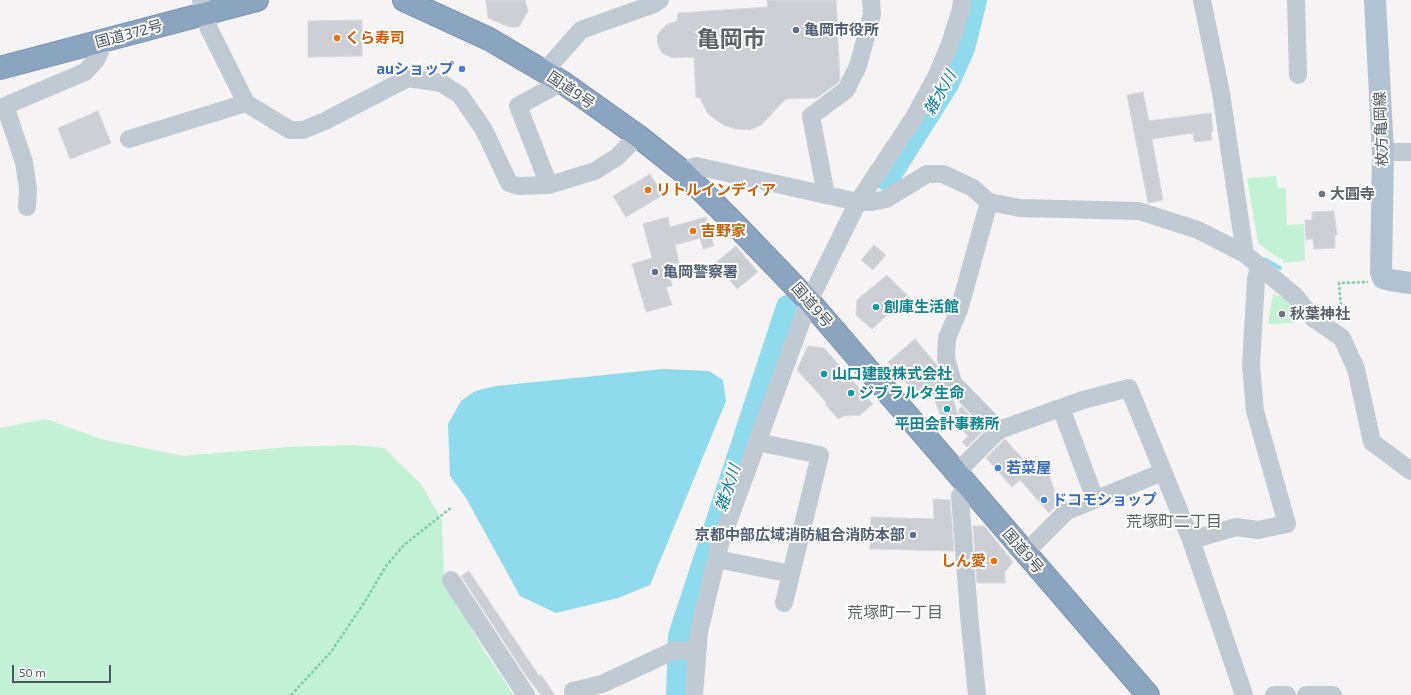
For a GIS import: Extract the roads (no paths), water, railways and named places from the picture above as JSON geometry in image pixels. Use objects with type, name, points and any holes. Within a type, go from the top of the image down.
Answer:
[{"type":"highway","name":"国道372号","points":[[0,68],[98,42],[217,6],[257,0]]},
{"type":"highway","name":"国道9号","points":[[404,0],[425,5],[489,39],[553,77],[638,136],[682,172],[734,222],[809,301],[1024,553],[1148,695]]},
{"type":"main road","name":"枚方亀岡線","points":[[1375,0],[1383,152],[1381,273],[1383,278],[1411,283]]},
{"type":"street","points":[[549,185],[518,106],[553,77],[581,30],[654,4],[660,0]]},
{"type":"street","points":[[826,195],[811,116],[846,90],[858,66],[872,14],[871,0]]},
{"type":"street","points":[[694,695],[696,652],[699,632],[720,544],[809,301],[858,202],[914,119],[937,75],[950,44],[961,9],[962,0]]},
{"type":"street","points":[[1202,0],[1221,93],[1245,254]]},
{"type":"street","points":[[1296,0],[1298,75]]},
{"type":"street","points":[[217,6],[209,29],[246,103],[290,130],[303,130],[325,121],[408,78],[437,82],[460,95],[484,130],[509,183],[518,186],[549,185],[595,171],[618,157],[638,136]]},
{"type":"street","points":[[27,207],[28,189],[24,162],[3,107],[85,72],[100,51],[98,42]]},
{"type":"street","points":[[129,139],[246,103]]},
{"type":"street","points":[[1383,152],[1411,152]]},
{"type":"street","points":[[682,172],[696,166],[858,202],[872,202],[886,199],[927,174],[943,174],[974,188],[988,202],[1020,208],[1140,211],[1198,230],[1245,254],[1259,267],[1286,287],[1314,318],[1342,338],[1356,369],[1372,442],[1411,471]]},
{"type":"street","points":[[988,202],[959,310],[947,338],[946,358],[953,383],[999,430]]},
{"type":"street","points":[[1191,540],[1236,528],[1258,530],[1287,524],[1255,411],[1251,365],[1256,279],[1259,267]]},
{"type":"street","points":[[977,695],[960,496],[962,479],[999,430],[1061,408],[1129,388],[1191,540],[1244,695]]},
{"type":"street","points":[[1061,408],[1095,498]]},
{"type":"street","points":[[757,442],[820,455],[784,603]]},
{"type":"street","points":[[1024,553],[1067,511],[1095,498],[1163,472]]},
{"type":"street","points":[[717,559],[791,574]]},
{"type":"street","points":[[451,580],[526,695]]},
{"type":"street","points":[[574,695],[573,691],[602,684],[675,650],[696,652]]},
{"type":"street","points":[[1274,695],[1287,695]]},
{"type":"street","points":[[1306,695],[1333,695]]},
{"type":"water","points":[[663,369],[709,371],[723,380],[726,401],[650,585],[618,598],[556,613],[520,596],[466,498],[450,476],[448,424],[461,401],[475,391],[496,386]]},
{"type":"waterway","name":"雑水川","points":[[887,179],[948,82],[963,48],[975,0]]},
{"type":"waterway","points":[[1264,259],[1280,268]]},
{"type":"waterway","name":"雑水川","points":[[678,695],[680,636],[788,307]]},
{"type":"place","name":"亀岡市役所","points":[[796,30]]},
{"type":"place","name":"くら寿司","points":[[337,38]]},
{"type":"place","name":"auショップ","points":[[462,69]]},
{"type":"place","name":"リトルインディア","points":[[648,190]]},
{"type":"place","name":"大圓寺","points":[[1322,194]]},
{"type":"place","name":"吉野家","points":[[693,231]]},
{"type":"place","name":"亀岡警察署","points":[[655,272]]},
{"type":"place","name":"創庫生活館","points":[[876,307]]},
{"type":"place","name":"秋葉神社","points":[[1282,314]]},
{"type":"place","name":"山口建設株式会社","points":[[824,374]]},
{"type":"place","name":"ジブラルタ生命","points":[[851,393]]},
{"type":"place","name":"平田会計事務所","points":[[947,409]]},
{"type":"place","name":"若菜屋","points":[[998,468]]},
{"type":"place","name":"ドコモショップ","points":[[1044,500]]},
{"type":"place","name":"京都中部広域消防組合消防本部","points":[[913,535]]},
{"type":"place","name":"しん愛","points":[[994,561]]},
{"type":"district","name":"亀岡市","points":[[731,39]]},
{"type":"district","name":"荒塚町二丁目","points":[[1174,522]]},
{"type":"district","name":"荒塚町一丁目","points":[[895,613]]}]
